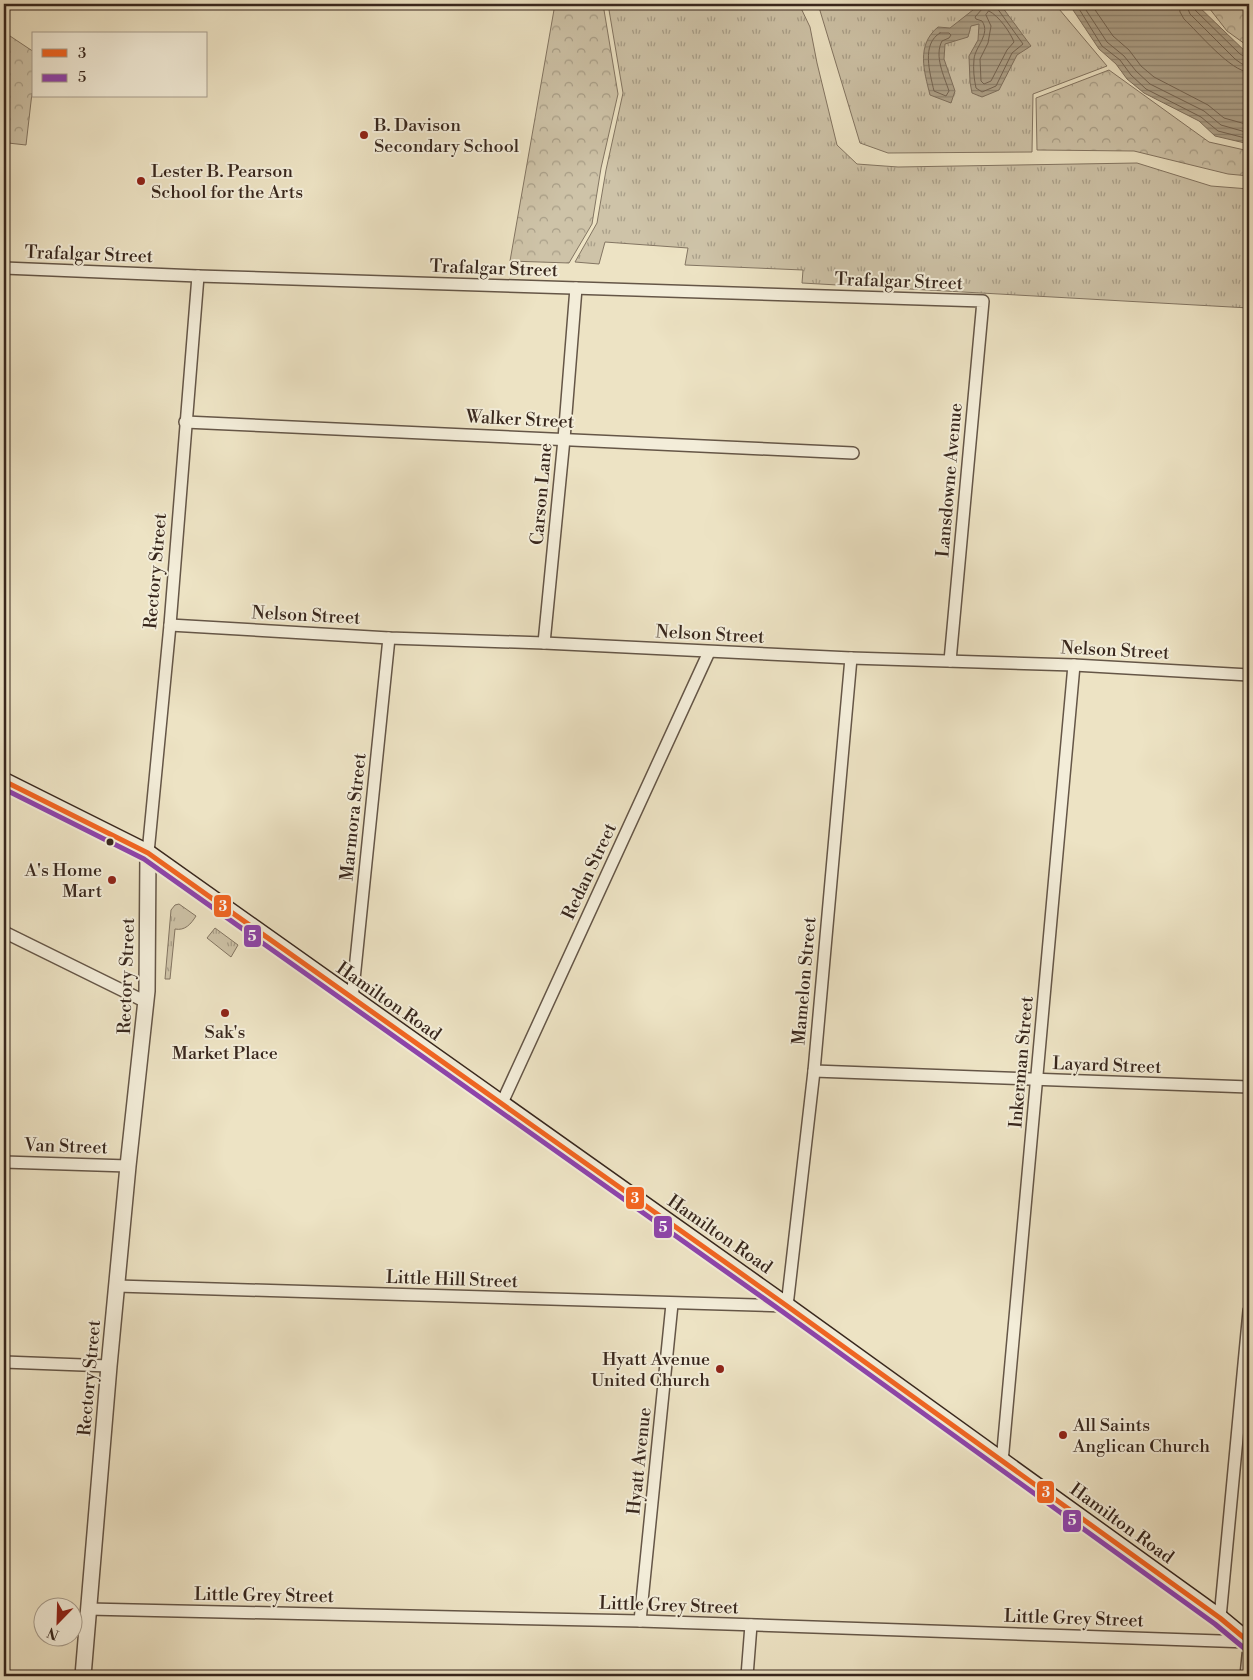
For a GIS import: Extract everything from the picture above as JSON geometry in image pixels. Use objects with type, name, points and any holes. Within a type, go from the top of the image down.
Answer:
[{"type":"main road","name":"Hamilton Road","points":[[4,781],[148,853],[500,1105],[787,1306],[1220,1618],[1249,1642]]},
{"type":"street","name":"Trafalgar Street","points":[[4,268],[983,301]]},
{"type":"street","name":"Rectory Street","points":[[83,1676],[109,1366],[146,1002],[148,853],[170,625],[198,276]]},
{"type":"street","name":"Carson Lane","points":[[544,643],[564,439],[576,288]]},
{"type":"street","name":"Lansdowne Avenue","points":[[950,661],[983,301]]},
{"type":"street","name":"Walker Street","points":[[186,422],[853,453]]},
{"type":"street","name":"Nelson Street","points":[[170,625],[389,638],[544,643],[851,658],[1074,665],[1249,675]]},
{"type":"street","name":"Marmora Street","points":[[352,999],[389,638]]},
{"type":"street","name":"Redan Street","points":[[500,1105],[709,652]]},
{"type":"street","name":"Mamelon Street","points":[[787,1306],[814,1071],[851,658]]},
{"type":"street","name":"Inkerman Street","points":[[1002,1462],[1074,665]]},
{"type":"street","points":[[4,932],[146,1002]]},
{"type":"street","name":"Layard Street","points":[[814,1071],[1249,1087]]},
{"type":"street","name":"Van Street","points":[[4,1162],[128,1166]]},
{"type":"street","name":"Little Hill Street","points":[[117,1286],[787,1306]]},
{"type":"street","name":"Hyatt Avenue","points":[[640,1622],[672,1304]]},
{"type":"street","points":[[1220,1618],[1249,1311]]},
{"type":"street","points":[[4,1362],[109,1366]]},
{"type":"street","name":"Little Grey Street","points":[[88,1609],[751,1625],[1249,1642]]},
{"type":"street","points":[[747,1676],[751,1625]]},
{"type":"street","points":[[1246,1676],[1249,1646]]},
{"type":"green space","points":[[555,4],[603,4],[618,94],[601,168],[592,224],[569,263],[510,261]]},
{"type":"green space","points":[[608,4],[799,4],[810,27],[837,145],[857,164],[898,167],[1137,163],[1211,186],[1249,189],[1249,308],[802,283],[803,270],[685,265],[688,248],[605,242],[599,264],[575,262],[597,223],[606,170],[623,93]]},
{"type":"green space","points":[[818,4],[1059,4],[1059,9],[1107,66],[1033,94],[1032,152],[888,153],[860,143]]},
{"type":"green space","points":[[1206,4],[1249,4],[1249,47],[1227,31]]},
{"type":"green space","points":[[4,32],[32,51],[32,93],[26,145],[8,143],[4,93]]},
{"type":"green space","points":[[1109,70],[1209,142],[1249,151],[1249,176],[1228,174],[1134,151],[1037,150],[1036,98]]},
{"type":"green space","points":[[179,904],[196,916],[187,926],[182,929],[175,929],[170,979],[165,979],[171,910],[175,905]]},
{"type":"green space","points":[[215,928],[238,945],[231,957],[207,938]]},
{"type":"water","points":[[1000,4],[1031,46],[1017,55],[999,90],[982,97],[972,93],[970,82],[969,56],[978,40],[979,24],[971,26],[968,37],[945,44],[944,59],[955,91],[951,103],[930,95],[924,68],[924,50],[931,34],[938,27],[950,28],[978,6]]},
{"type":"water","points":[[1071,4],[1196,4],[1249,55],[1249,144],[1215,136],[1199,121],[1144,93],[1127,79],[1116,64],[1099,49],[1071,7]]},
{"type":"transit line","name":"3","points":[[4,781],[148,853],[787,1306],[1220,1618],[1249,1642]]},
{"type":"transit line","name":"5","points":[[4,789],[144,859],[783,1312],[1215,1624],[1244,1648]]},
{"type":"place","name":"B. Davison Secondary School","points":[[364,135]]},
{"type":"place","name":"Lester B. Pearson School for the Arts","points":[[141,181]]},
{"type":"place","name":"A's Home Mart","points":[[112,880]]},
{"type":"place","name":"Sak's Market Place","points":[[225,1013]]},
{"type":"place","name":"Hyatt Avenue United Church","points":[[720,1369]]},
{"type":"place","name":"All Saints Anglican Church","points":[[1063,1435]]}]
